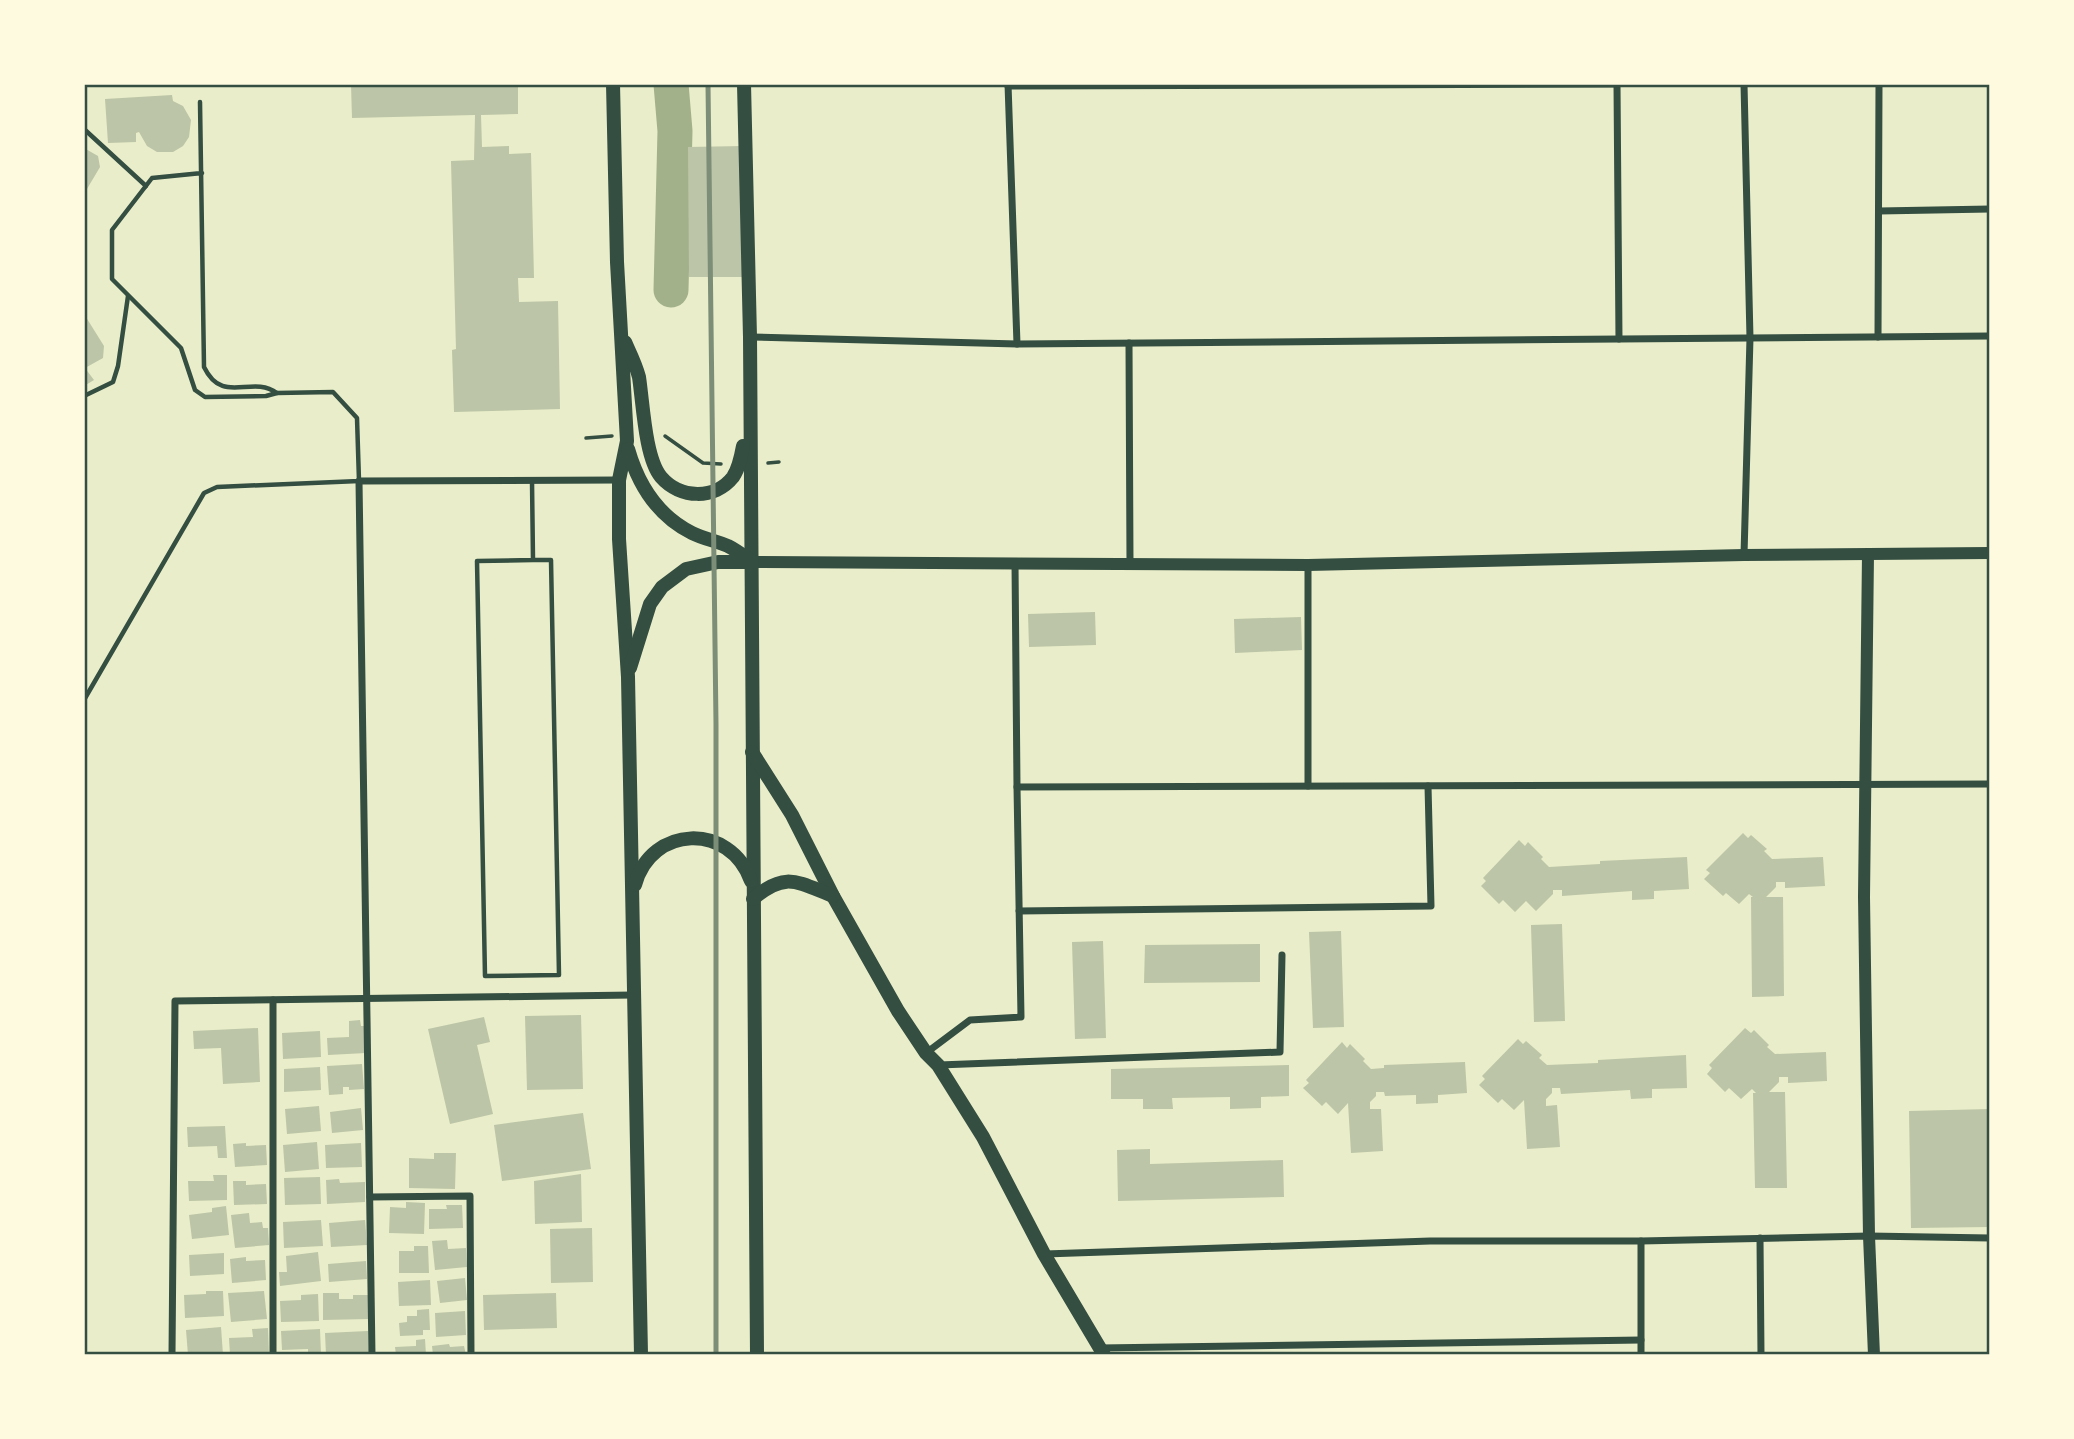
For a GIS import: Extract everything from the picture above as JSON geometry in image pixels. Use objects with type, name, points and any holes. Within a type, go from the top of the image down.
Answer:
[{"type":"main road","points":[[613,84],[620,331],[627,440],[634,470],[644,489],[664,513],[689,532],[708,541],[729,546],[752,562]]},
{"type":"main road","points":[[744,84],[750,337],[750,409],[745,464],[752,562],[751,750],[757,1355]]},
{"type":"main road","points":[[620,331],[638,374],[648,435],[661,478],[680,491],[700,494],[714,491],[745,464]]},
{"type":"main road","points":[[627,440],[619,480],[622,612],[628,677],[641,1355]]},
{"type":"main road","points":[[628,677],[650,604],[662,587],[686,569],[718,562],[752,562]]},
{"type":"main road","points":[[751,750],[792,815],[833,897],[898,1011],[926,1053],[938,1065],[983,1137],[1044,1254],[1102,1352]]},
{"type":"main road","points":[[632,914],[636,883],[642,868],[651,855],[679,840],[695,838],[726,847],[738,857],[747,870],[753,892]]},
{"type":"main road","points":[[753,892],[786,881],[801,883],[833,897]]},
{"type":"street","points":[[1017,344],[1008,85],[1617,84],[1619,339]]},
{"type":"street","points":[[1744,84],[1750,338],[1744,555]]},
{"type":"street","points":[[1878,337],[1879,84]]},
{"type":"street","points":[[1878,211],[1990,209]]},
{"type":"street","points":[[750,337],[1017,344],[1990,336]]},
{"type":"street","points":[[1129,343],[1130,564]]},
{"type":"street","points":[[372,1355],[359,481],[619,480]]},
{"type":"street","points":[[752,562],[1308,565],[1744,555],[1990,553]]},
{"type":"street","points":[[1868,554],[1864,897],[1869,1236],[1874,1355]]},
{"type":"street","points":[[926,1053],[970,1020],[1021,1017],[1015,563]]},
{"type":"street","points":[[1308,565],[1308,786]]},
{"type":"street","points":[[1017,788],[1990,784]]},
{"type":"street","points":[[1019,911],[1431,906],[1428,786]]},
{"type":"street","points":[[938,1065],[1280,1052],[1282,955]]},
{"type":"street","points":[[172,1355],[175,1001],[633,995]]},
{"type":"street","points":[[273,1355],[274,1000]]},
{"type":"street","points":[[370,1197],[470,1196],[471,1355]]},
{"type":"street","points":[[1044,1254],[1430,1241],[1641,1241],[1869,1236],[1990,1238]]},
{"type":"street","points":[[1760,1238],[1761,1355]]},
{"type":"street","points":[[1641,1241],[1641,1355]]},
{"type":"street","points":[[1102,1352],[1641,1340]]},
{"type":"lane","points":[[200,102],[205,367],[209,376],[223,387],[269,386],[277,393]]},
{"type":"lane","points":[[84,129],[146,186]]},
{"type":"lane","points":[[84,700],[204,493],[217,487],[359,481],[356,418],[333,392],[205,397],[195,390],[181,348],[112,279],[112,230],[152,178],[202,173]]},
{"type":"lane","points":[[84,396],[113,382],[118,366],[128,295]]},
{"type":"lane","points":[[532,481],[533,560]]},
{"type":"lane","points":[[533,560],[551,560],[559,975],[485,976],[477,561],[533,560]]},
{"type":"path","points":[[648,435],[663,435],[703,463],[779,462]]},
{"type":"path","points":[[586,438],[627,440]]},
{"type":"building","points":[[351,84],[518,84],[518,114],[481,115],[482,147],[509,146],[509,154],[531,153],[534,278],[518,278],[519,302],[558,301],[560,409],[454,412],[452,350],[456,349],[451,161],[474,160],[475,115],[352,118]]},
{"type":"building","points":[[172,95],[173,101],[183,106],[191,120],[189,137],[183,146],[173,152],[157,152],[147,146],[139,132],[136,133],[136,142],[108,143],[105,99]]},
{"type":"building","points":[[743,146],[745,277],[689,277],[688,147]]},
{"type":"building","points":[[84,148],[98,156],[100,167],[84,194]]},
{"type":"building","points":[[84,314],[104,346],[103,358],[85,368],[94,380],[84,386]]},
{"type":"building","points":[[1095,612],[1096,645],[1029,647],[1028,614]]},
{"type":"building","points":[[1301,617],[1302,650],[1235,653],[1234,619]]},
{"type":"building","points":[[1743,833],[1748,838],[1751,835],[1767,849],[1764,851],[1772,859],[1823,857],[1825,886],[1785,888],[1785,882],[1776,882],[1776,887],[1766,897],[1783,897],[1784,996],[1752,997],[1753,897],[1749,894],[1739,904],[1726,893],[1723,896],[1704,879],[1710,873],[1706,870]]},
{"type":"building","points":[[1519,840],[1525,846],[1528,842],[1549,867],[1600,864],[1600,861],[1687,857],[1689,889],[1654,891],[1654,899],[1632,900],[1632,891],[1562,896],[1562,890],[1553,890],[1553,894],[1536,911],[1526,901],[1515,912],[1503,900],[1499,904],[1481,886],[1486,881],[1483,878]]},
{"type":"building","points":[[1562,924],[1565,1021],[1534,1022],[1531,925]]},
{"type":"building","points":[[1341,931],[1344,1027],[1313,1028],[1309,932]]},
{"type":"building","points":[[1103,941],[1106,1038],[1075,1039],[1072,942]]},
{"type":"building","points":[[1260,944],[1260,982],[1144,983],[1145,945]]},
{"type":"building","points":[[581,1015],[583,1089],[527,1090],[525,1016]]},
{"type":"building","points":[[484,1017],[490,1042],[477,1045],[493,1114],[450,1124],[428,1029]]},
{"type":"building","points":[[360,1020],[361,1026],[365,1026],[366,1053],[328,1055],[327,1038],[349,1037],[349,1021]]},
{"type":"building","points":[[258,1028],[260,1082],[223,1084],[221,1048],[194,1049],[193,1031]]},
{"type":"building","points":[[1745,1028],[1751,1033],[1754,1030],[1775,1054],[1826,1052],[1827,1081],[1788,1083],[1788,1077],[1779,1077],[1779,1082],[1769,1092],[1785,1092],[1787,1188],[1755,1188],[1753,1093],[1756,1093],[1752,1089],[1741,1099],[1729,1088],[1725,1092],[1707,1074],[1712,1068],[1709,1065]]},
{"type":"building","points":[[320,1031],[321,1057],[283,1059],[282,1033]]},
{"type":"building","points":[[1518,1039],[1523,1044],[1526,1041],[1542,1055],[1539,1058],[1547,1065],[1686,1055],[1687,1088],[1652,1089],[1652,1098],[1631,1099],[1630,1090],[1561,1094],[1560,1088],[1552,1088],[1552,1093],[1546,1099],[1546,1106],[1557,1105],[1560,1147],[1527,1149],[1524,1100],[1514,1110],[1502,1099],[1498,1103],[1479,1085],[1485,1079],[1482,1076]]},
{"type":"building","points":[[1342,1042],[1347,1048],[1350,1044],[1371,1069],[1384,1068],[1384,1065],[1465,1062],[1467,1093],[1438,1095],[1438,1103],[1416,1104],[1416,1095],[1385,1096],[1384,1092],[1376,1092],[1370,1102],[1370,1109],[1381,1109],[1383,1151],[1351,1153],[1348,1103],[1338,1114],[1326,1102],[1322,1106],[1303,1088],[1309,1083],[1306,1080]]},
{"type":"building","points":[[362,1064],[364,1089],[349,1090],[349,1087],[343,1087],[343,1094],[329,1095],[327,1066]]},
{"type":"building","points":[[1289,1065],[1289,1096],[1261,1097],[1261,1108],[1230,1109],[1230,1097],[1172,1098],[1173,1109],[1143,1109],[1143,1099],[1111,1099],[1111,1069]]},
{"type":"building","points":[[320,1067],[321,1090],[284,1092],[284,1069]]},
{"type":"building","points":[[319,1106],[321,1131],[287,1134],[285,1109]]},
{"type":"building","points":[[361,1108],[363,1130],[332,1133],[330,1112]]},
{"type":"building","points":[[1990,1109],[1990,1227],[1911,1228],[1909,1111]]},
{"type":"building","points":[[583,1113],[591,1169],[502,1181],[494,1125]]},
{"type":"building","points":[[225,1126],[227,1158],[218,1158],[217,1146],[188,1147],[187,1127]]},
{"type":"building","points":[[317,1142],[319,1169],[285,1172],[283,1145]]},
{"type":"building","points":[[246,1143],[246,1146],[266,1145],[267,1165],[235,1167],[233,1144]]},
{"type":"building","points":[[361,1143],[362,1167],[326,1168],[325,1145]]},
{"type":"building","points":[[1150,1149],[1150,1164],[1283,1160],[1284,1197],[1118,1201],[1117,1150]]},
{"type":"building","points":[[434,1153],[456,1153],[455,1189],[409,1188],[409,1158],[434,1159]]},
{"type":"building","points":[[581,1174],[582,1222],[535,1224],[534,1181]]},
{"type":"building","points":[[213,1175],[227,1175],[227,1200],[189,1201],[188,1181],[214,1181]]},
{"type":"building","points":[[320,1177],[321,1204],[285,1205],[284,1178]]},
{"type":"building","points":[[339,1179],[340,1183],[365,1182],[365,1202],[327,1204],[326,1180]]},
{"type":"building","points":[[233,1181],[246,1181],[246,1185],[266,1184],[267,1204],[234,1205]]},
{"type":"building","points":[[406,1202],[425,1203],[424,1234],[389,1233],[390,1207],[406,1208]]},
{"type":"building","points":[[446,1205],[462,1205],[463,1228],[429,1229],[429,1209],[447,1209]]},
{"type":"building","points":[[226,1206],[229,1235],[192,1239],[189,1215],[212,1212],[212,1208]]},
{"type":"building","points":[[249,1213],[250,1223],[262,1222],[263,1228],[268,1228],[269,1245],[235,1248],[231,1215]]},
{"type":"building","points":[[321,1220],[323,1246],[284,1248],[283,1222]]},
{"type":"building","points":[[365,1220],[367,1245],[331,1247],[329,1223]]},
{"type":"building","points":[[592,1228],[593,1282],[551,1283],[550,1229]]},
{"type":"building","points":[[447,1240],[448,1249],[466,1248],[467,1267],[435,1270],[432,1241]]},
{"type":"building","points":[[414,1246],[428,1246],[429,1273],[399,1273],[399,1251],[414,1251]]},
{"type":"building","points":[[318,1252],[321,1281],[280,1286],[279,1272],[287,1272],[286,1256]]},
{"type":"building","points":[[224,1253],[224,1274],[190,1276],[189,1255]]},
{"type":"building","points":[[246,1257],[246,1261],[265,1260],[266,1280],[232,1283],[230,1259]]},
{"type":"building","points":[[366,1261],[367,1279],[329,1282],[328,1264]]},
{"type":"building","points":[[465,1278],[467,1300],[440,1303],[437,1281]]},
{"type":"building","points":[[430,1280],[431,1305],[399,1306],[398,1282]]},
{"type":"building","points":[[206,1291],[223,1291],[224,1316],[185,1318],[184,1295],[206,1294]]},
{"type":"building","points":[[264,1291],[267,1319],[231,1322],[228,1293]]},
{"type":"building","points":[[323,1293],[339,1293],[339,1299],[353,1299],[353,1295],[369,1295],[369,1319],[323,1320]]},
{"type":"building","points":[[556,1293],[557,1328],[484,1330],[483,1295]]},
{"type":"building","points":[[318,1294],[319,1321],[281,1322],[280,1301],[301,1300],[301,1295]]},
{"type":"building","points":[[429,1309],[430,1330],[423,1330],[423,1335],[400,1336],[399,1323],[407,1322],[407,1316],[417,1316],[417,1310]]},
{"type":"building","points":[[465,1311],[466,1335],[436,1337],[435,1313]]},
{"type":"building","points":[[221,1327],[223,1355],[188,1355],[186,1330]]},
{"type":"building","points":[[268,1328],[269,1355],[230,1355],[229,1338],[253,1337],[252,1329]]},
{"type":"building","points":[[320,1329],[321,1355],[308,1355],[308,1349],[282,1350],[281,1331]]},
{"type":"building","points":[[368,1331],[369,1355],[326,1355],[325,1333]]},
{"type":"building","points":[[425,1339],[426,1355],[396,1355],[395,1347],[416,1346],[416,1340]]},
{"type":"building","points":[[449,1344],[450,1347],[464,1346],[466,1355],[433,1355],[432,1346]]},
{"type":"waterway","points":[[671,84],[675,131],[671,290]]},
{"type":"railway","points":[[708,84],[716,724],[716,1355]]}]
